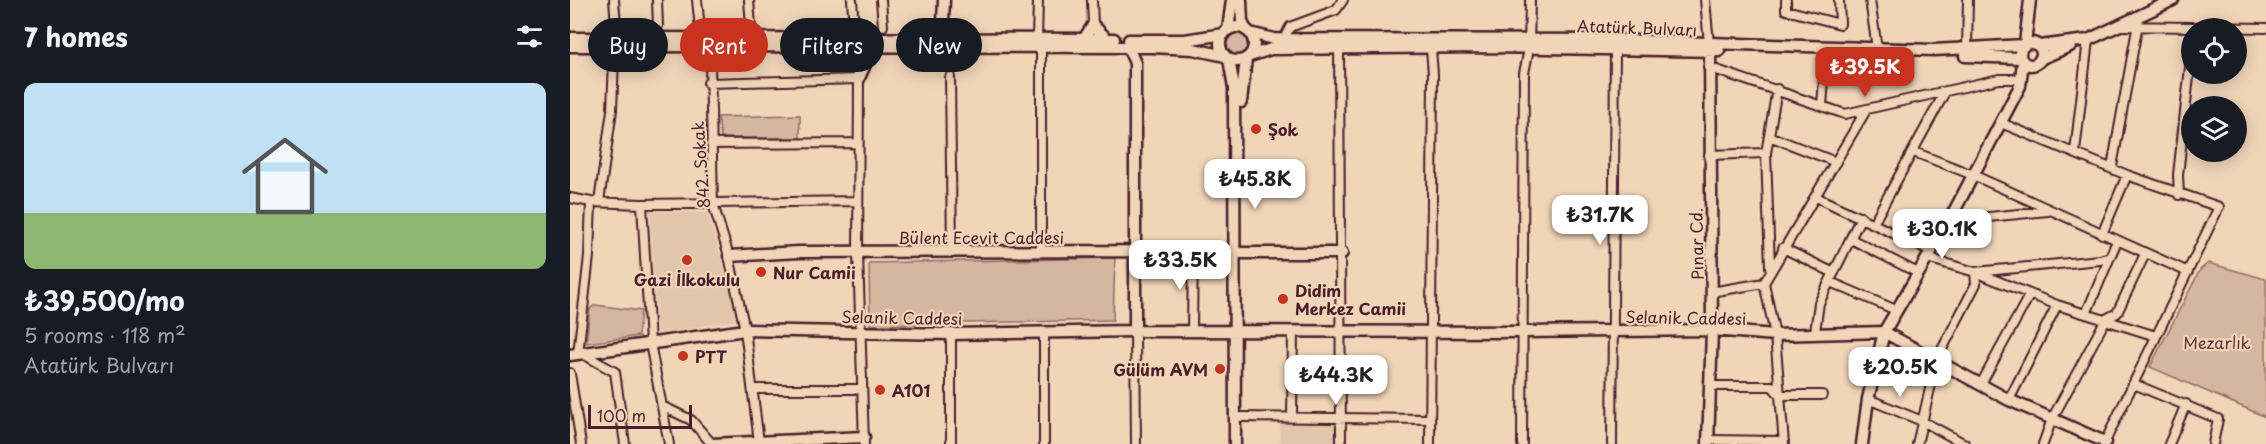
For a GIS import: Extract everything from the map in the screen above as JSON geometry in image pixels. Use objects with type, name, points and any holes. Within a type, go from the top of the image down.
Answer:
[{"type":"main road","points":[[943,18],[944,0]]},
{"type":"main road","points":[[1232,0],[1221,48],[1227,58],[1234,88],[1242,444]]},
{"type":"main road","points":[[1237,253],[1241,89],[1248,58],[1254,44],[1242,22],[1241,0]]},
{"type":"main road","points":[[1862,444],[1868,399],[1884,332],[1949,220],[2022,79],[2042,54],[2031,45],[2030,0]]},
{"type":"main road","name":"Atatürk Bulvarı","points":[[1248,31],[1284,39],[1431,49],[1529,44],[1615,50],[1710,48],[2037,62],[2117,26],[2138,22],[2173,0]]},
{"type":"main road","points":[[1084,39],[1093,26],[1107,39]]},
{"type":"main road","points":[[1039,43],[1084,39],[1185,40],[1226,32],[1237,27],[1248,31]]},
{"type":"main road","points":[[570,38],[680,42]]},
{"type":"main road","points":[[570,46],[680,43]]},
{"type":"main road","points":[[982,43],[1194,49],[1237,61],[1248,58]]},
{"type":"main road","name":"Atatürk Bulvarı","points":[[1248,58],[1271,49],[1339,44],[1967,49],[2076,44]]},
{"type":"main road","points":[[2022,79],[2020,51],[2031,45]]},
{"type":"main road","points":[[1128,47],[1135,63],[1135,331]]},
{"type":"main road","points":[[1135,63],[1148,47]]},
{"type":"main road","name":"Pınar Cd.","points":[[1708,442],[1712,330],[1708,67],[1710,48]]},
{"type":"main road","points":[[858,72],[859,79]]},
{"type":"main road","points":[[859,79],[862,72]]},
{"type":"main road","name":"Bülent Ecevit Caddesi","points":[[729,256],[799,252],[952,253],[1136,250],[1342,253]]},
{"type":"main road","name":"Selanik Caddesi","points":[[577,354],[745,330],[951,334],[1135,331],[1712,330],[1775,335],[1815,332],[1884,332],[2009,400],[2105,443]]},
{"type":"main road","points":[[1235,444],[1238,331]]},
{"type":"main road","points":[[711,444],[864,441]]},
{"type":"street","points":[[614,0],[615,18]]},
{"type":"street","points":[[657,0],[658,18]]},
{"type":"street","points":[[697,0],[698,18]]},
{"type":"street","points":[[749,0],[750,18]]},
{"type":"street","points":[[852,0],[853,18]]},
{"type":"street","points":[[881,0],[882,18]]},
{"type":"street","points":[[1038,0],[1041,252]]},
{"type":"street","points":[[1092,0],[1093,26]]},
{"type":"street","points":[[1284,39],[1290,27],[1336,10],[1343,0]]},
{"type":"street","points":[[1522,444],[1524,73],[1529,44],[1530,0]]},
{"type":"street","points":[[1705,0],[1710,48]]},
{"type":"street","points":[[1786,0],[1786,10],[1840,24],[1839,0]]},
{"type":"street","points":[[1870,0],[1877,49]]},
{"type":"street","points":[[1967,49],[1968,0]]},
{"type":"street","points":[[2112,167],[2138,22],[2181,27]]},
{"type":"street","points":[[2247,28],[2266,28]]},
{"type":"street","points":[[2075,152],[2088,40]]},
{"type":"street","points":[[1339,44],[1342,253],[1341,444]]},
{"type":"street","points":[[1430,444],[1433,74],[1431,49]]},
{"type":"street","points":[[1612,444],[1615,50]]},
{"type":"street","points":[[1822,106],[1826,53]]},
{"type":"street","points":[[1708,67],[1845,114],[1865,112],[1886,103],[1999,79],[2022,79]]},
{"type":"street","points":[[613,72],[612,110],[595,202],[577,354],[615,372],[625,444]]},
{"type":"street","name":"842. Sokak","points":[[709,72],[713,204],[729,256],[745,330],[753,389],[764,443]]},
{"type":"street","points":[[950,77],[952,253]]},
{"type":"street","points":[[708,83],[859,79],[858,253],[864,441]]},
{"type":"street","points":[[2179,195],[2178,175],[2188,84]]},
{"type":"street","points":[[1770,268],[1766,153],[1777,89]]},
{"type":"street","points":[[1874,222],[1945,92]]},
{"type":"street","points":[[1708,442],[1784,442],[1775,335],[1764,283],[1770,268],[1816,197],[1865,112]]},
{"type":"street","points":[[2001,123],[2127,175],[2179,195],[2219,207],[2105,443]]},
{"type":"street","points":[[1769,136],[1836,162]]},
{"type":"street","points":[[711,144],[858,143]]},
{"type":"street","points":[[1914,152],[1972,175],[2188,272]]},
{"type":"street","points":[[1709,155],[1766,153]]},
{"type":"street","points":[[2102,234],[2127,175]]},
{"type":"street","points":[[1816,197],[1874,222],[1929,254],[2057,305],[2156,336]]},
{"type":"street","points":[[570,198],[595,202],[642,204],[858,201]]},
{"type":"street","points":[[642,204],[650,343],[669,444]]},
{"type":"street","points":[[1949,220],[2050,211]]},
{"type":"street","points":[[1815,332],[1819,303],[1861,217]]},
{"type":"street","points":[[1851,239],[1918,273]]},
{"type":"street","points":[[2086,314],[2117,241]]},
{"type":"street","points":[[1783,248],[1834,273]]},
{"type":"street","points":[[1192,331],[1193,252]]},
{"type":"street","points":[[2043,444],[2052,419],[2106,320],[2117,313],[2145,254]]},
{"type":"street","points":[[1975,272],[2110,257]]},
{"type":"street","points":[[1917,444],[1937,359],[1976,284],[1975,272]]},
{"type":"street","points":[[1830,282],[1896,310]]},
{"type":"street","points":[[1712,292],[1764,283]]},
{"type":"street","points":[[1981,384],[2030,294]]},
{"type":"street","points":[[2009,400],[2057,305]]},
{"type":"street","points":[[1135,331],[1136,444]]},
{"type":"street","points":[[1292,418],[1293,331]]},
{"type":"street","points":[[1044,332],[1044,444]]},
{"type":"street","points":[[570,333],[580,334]]},
{"type":"street","points":[[951,334],[951,444]]},
{"type":"street","points":[[570,373],[581,444]]},
{"type":"street","points":[[2134,384],[2218,418],[2213,444]]},
{"type":"street","points":[[1710,386],[1772,386],[1780,395],[1822,395]]},
{"type":"street","points":[[753,389],[862,389]]},
{"type":"street","points":[[1868,399],[1922,421],[1965,444]]},
{"type":"street","points":[[2169,444],[2186,404]]},
{"type":"street","points":[[662,406],[691,420],[711,444]]},
{"type":"street","points":[[1242,417],[1430,419]]},
{"type":"shaded area","name":"Gazi İlkokulu","points":[[650,211],[707,213],[736,306],[735,320],[657,334]]},
{"type":"shaded area","points":[[1280,423],[1335,423],[1335,444],[1280,444]]},
{"type":"green space","points":[[1237,32],[1246,35],[1249,44],[1246,53],[1237,56],[1228,53],[1225,44],[1228,35]]},
{"type":"green space","points":[[800,115],[800,138],[721,138],[718,117]]},
{"type":"green space","points":[[1115,258],[1113,320],[870,325],[869,263]]},
{"type":"green space","name":"Mezarlık","points":[[2208,263],[2266,279],[2266,417],[2150,367],[2200,270]]},
{"type":"green space","points":[[595,305],[641,311],[638,336],[586,343],[590,309]]},
{"type":"place","name":"Şok","points":[[1256,129]]},
{"type":"place","name":"Gazi İlkokulu","points":[[687,260]]},
{"type":"place","name":"Nur Camii","points":[[761,272]]},
{"type":"place","name":"Didim Merkez Camii","points":[[1283,299]]},
{"type":"place","name":"PTT","points":[[683,356]]},
{"type":"place","name":"Gülüm AVM","points":[[1220,369]]},
{"type":"place","name":"A101","points":[[880,390]]}]
